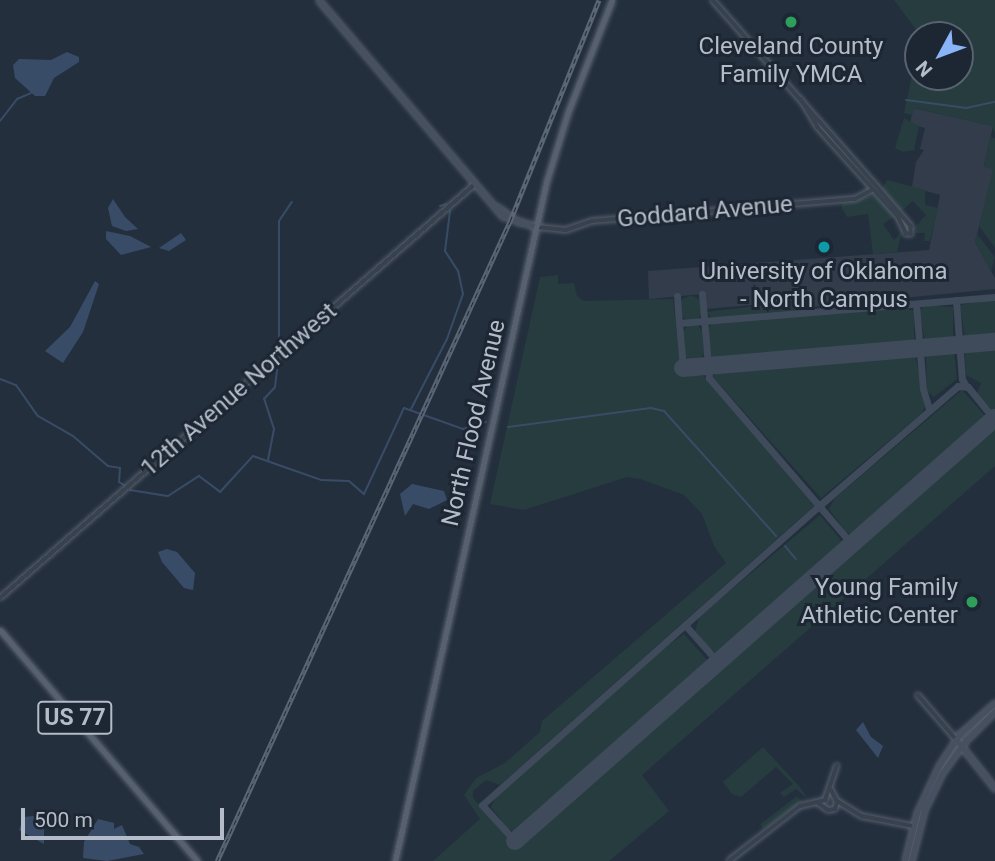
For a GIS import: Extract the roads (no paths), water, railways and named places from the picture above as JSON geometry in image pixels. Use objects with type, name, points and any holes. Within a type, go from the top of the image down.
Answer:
[{"type":"main road","points":[[319,0],[507,219],[536,227]]},
{"type":"main road","name":"North Flood Avenue","points":[[395,861],[536,227],[561,130],[611,0]]},
{"type":"main road","name":"US 77","points":[[0,630],[197,861]]},
{"type":"main road","points":[[905,861],[913,826],[944,757],[956,739],[995,703]]},
{"type":"main road","points":[[911,861],[924,810],[942,773],[961,745],[995,711]]},
{"type":"main road","points":[[956,739],[995,788]]},
{"type":"main road","points":[[942,773],[944,757]]},
{"type":"street","points":[[713,0],[801,100],[911,226],[911,234],[905,234],[902,223],[812,121],[801,100]]},
{"type":"street","name":"12th Avenue Northwest","points":[[0,598],[477,182]]},
{"type":"street","name":"Goddard Avenue","points":[[536,227],[565,230],[592,221],[855,199],[872,190]]},
{"type":"street","points":[[918,695],[956,739]]},
{"type":"street","points":[[825,807],[837,766]]},
{"type":"street","points":[[830,788],[836,799],[847,809]]},
{"type":"street","points":[[729,861],[800,806],[836,799]]},
{"type":"street","points":[[835,810],[836,799]]},
{"type":"street","points":[[817,802],[835,810],[847,809],[913,826]]},
{"type":"water","points":[[67,52],[79,57],[79,62],[54,78],[45,96],[35,96],[15,78],[13,65],[19,59],[51,60]]},
{"type":"water","points":[[113,199],[125,217],[138,229],[126,231],[112,226],[108,208]]},
{"type":"water","points":[[106,231],[130,236],[151,247],[121,255],[106,239]]},
{"type":"water","points":[[181,233],[186,240],[169,251],[159,248]]},
{"type":"water","points":[[95,281],[99,284],[83,332],[63,363],[45,351],[70,327]]},
{"type":"water","points":[[412,484],[444,491],[447,500],[429,509],[413,504],[405,516],[400,494]]},
{"type":"water","points":[[167,549],[177,552],[195,573],[193,590],[184,588],[162,562],[158,552]]},
{"type":"water","points":[[863,722],[871,737],[883,746],[878,758],[856,730]]},
{"type":"water","points":[[33,816],[44,824],[44,844],[19,830],[24,817]]},
{"type":"water","points":[[98,819],[114,823],[114,829],[122,825],[130,844],[139,847],[144,854],[107,861],[83,858],[84,842]]},
{"type":"waterway","points":[[0,121],[17,99],[31,93]]},
{"type":"waterway","points":[[906,100],[966,108],[995,102]]},
{"type":"waterway","points":[[268,460],[274,429],[264,399],[275,387],[279,354],[279,221],[292,202]]},
{"type":"waterway","points":[[440,206],[446,204]]},
{"type":"waterway","points":[[411,409],[447,339],[463,294],[458,271],[445,251],[450,211]]},
{"type":"waterway","points":[[0,379],[16,385],[38,416],[73,436],[108,466],[120,468],[119,482],[124,485]]},
{"type":"waterway","points":[[130,490],[168,496],[199,476],[220,492],[253,456],[321,480],[349,481],[364,494],[404,408],[463,429],[486,422]]},
{"type":"waterway","points":[[508,427],[651,408],[664,411],[776,536]]},
{"type":"waterway","points":[[785,546],[796,559]]},
{"type":"railway","points":[[217,861],[510,221],[599,0]]},
{"type":"place","name":"Cleveland County Family YMCA","points":[[791,22]]},
{"type":"place","name":"University of Oklahoma - North Campus","points":[[824,247]]},
{"type":"place","name":"Young Family Athletic Center","points":[[972,602]]}]
